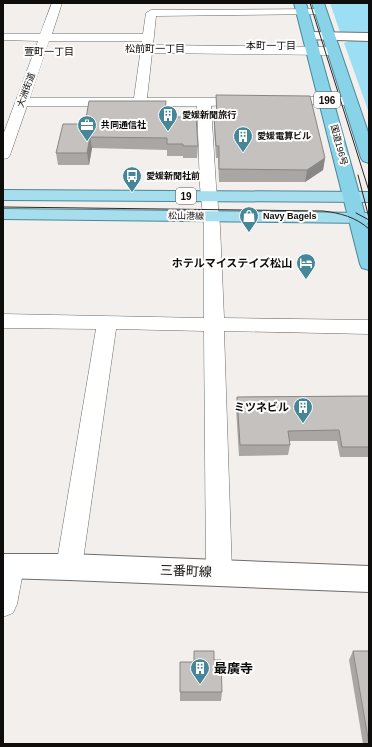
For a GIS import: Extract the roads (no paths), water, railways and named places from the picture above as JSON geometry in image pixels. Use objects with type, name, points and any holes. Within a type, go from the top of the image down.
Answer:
[{"type":"highway","name":"国道196号","points":[[301,7],[352,197],[363,218],[369,264]]},
{"type":"highway","name":"196","points":[[319,8],[369,158]]},
{"type":"main road","name":"松山港線","points":[[3,195],[210,206],[363,218]]},
{"type":"main road","name":"松山港線","points":[[3,214],[210,206],[369,197]]},
{"type":"street","name":"大洲街道","points":[[3,155],[57,3]]},
{"type":"street","points":[[140,102],[151,8],[319,8]]},
{"type":"street","points":[[309,36],[369,37]]},
{"type":"street","points":[[3,37],[45,37],[147,44],[333,51]]},
{"type":"street","points":[[272,101],[350,102]]},
{"type":"street","points":[[3,111],[20,106],[140,102],[227,102]]},
{"type":"street","points":[[204,102],[210,206],[220,573]]},
{"type":"street","points":[[3,321],[369,327]]},
{"type":"street","points":[[69,567],[107,323]]},
{"type":"street","points":[[3,604],[7,566]]},
{"type":"street","name":"三番町線","points":[[7,566],[369,578]]},
{"type":"water","points":[[330,3],[369,3],[369,34],[346,34],[340,32]]},
{"type":"water","points":[[349,41],[369,41],[369,113],[344,43]]},
{"type":"tram line","points":[[310,3],[369,191]]},
{"type":"tram line","points":[[358,175],[369,218]]},
{"type":"tram line","points":[[3,207],[323,211],[348,216],[359,221],[369,229]]},
{"type":"tram line","points":[[356,213],[369,220]]},
{"type":"place","name":"愛媛新聞旅行","points":[[168,132]]},
{"type":"place","name":"共同通信社","points":[[87,142]]},
{"type":"place","name":"愛媛電算ビル","points":[[243,153]]},
{"type":"place","name":"愛媛新聞社前","points":[[132,193]]},
{"type":"place","name":"Navy Bagels","points":[[249,233]]},
{"type":"place","name":"ホテルマイステイズ松山","points":[[306,280]]},
{"type":"place","name":"ミツネビル","points":[[303,424]]},
{"type":"place","name":"最廣寺","points":[[200,685]]},
{"type":"district","name":"本町一丁目","points":[[271,45]]},
{"type":"district","name":"松前町一丁目","points":[[155,48]]},
{"type":"district","name":"萱町一丁目","points":[[49,51]]}]
